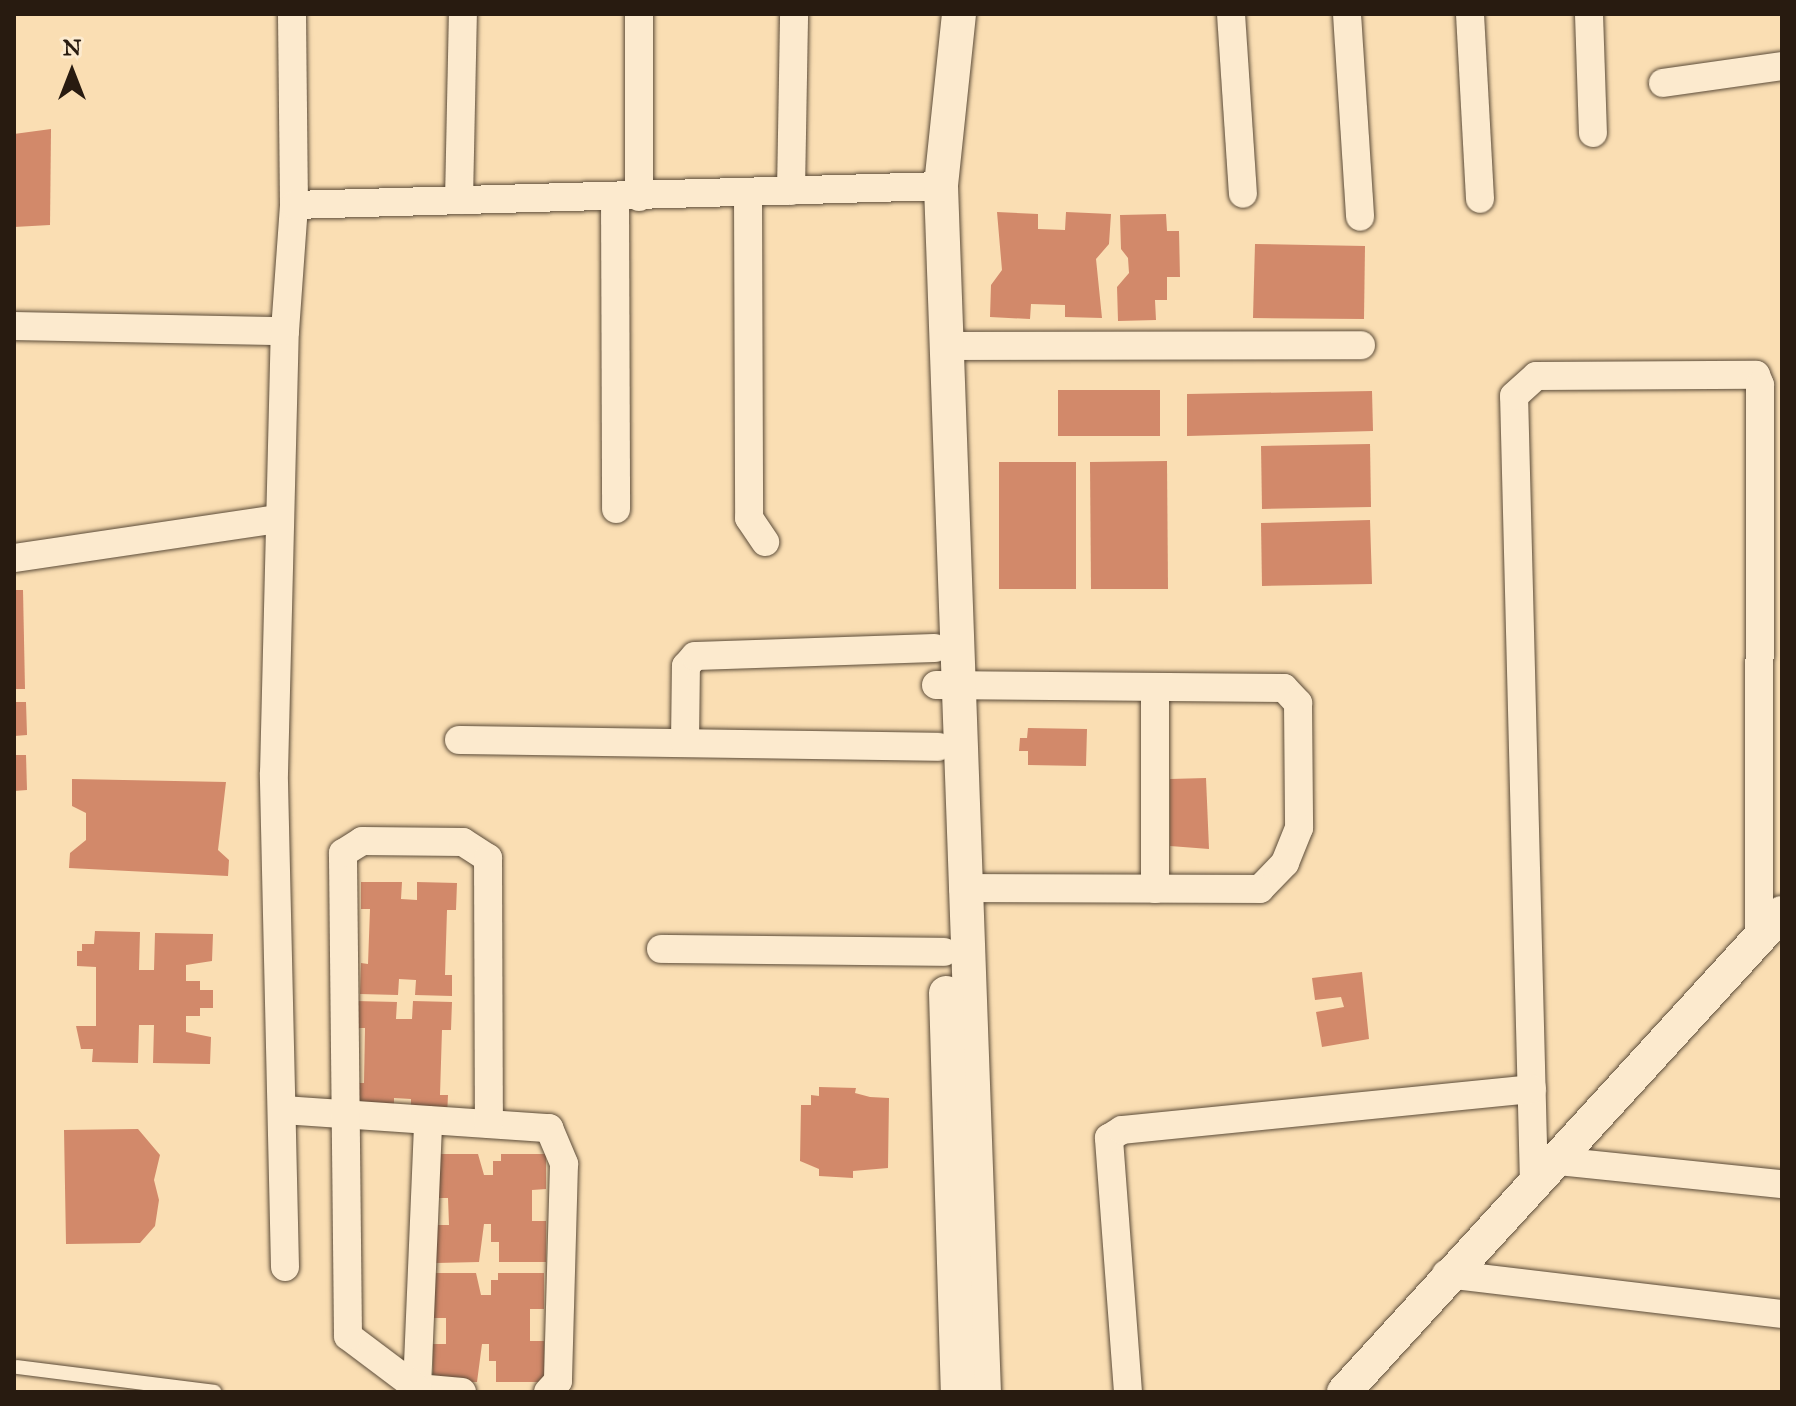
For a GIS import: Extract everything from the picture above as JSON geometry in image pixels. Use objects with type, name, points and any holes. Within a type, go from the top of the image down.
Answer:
[{"type":"street","points":[[285,1267],[274,773],[278,519],[285,331],[294,205],[292,14]]},
{"type":"street","points":[[459,200],[463,14]]},
{"type":"street","points":[[616,509],[627,197],[639,14]]},
{"type":"street","points":[[791,191],[794,14]]},
{"type":"street","points":[[940,14],[931,186],[935,648],[947,685],[938,747],[958,1392]]},
{"type":"street","points":[[959,14],[931,186],[947,346],[947,685],[963,888],[984,1392]]},
{"type":"street","points":[[1231,14],[1243,194]]},
{"type":"street","points":[[1347,14],[1360,217]]},
{"type":"street","points":[[1470,14],[1480,199]]},
{"type":"street","points":[[1589,14],[1593,133]]},
{"type":"street","points":[[1663,83],[1782,66]]},
{"type":"street","points":[[294,205],[931,186]]},
{"type":"street","points":[[748,193],[749,518],[765,542]]},
{"type":"street","points":[[14,326],[285,331]]},
{"type":"street","points":[[947,346],[1361,345]]},
{"type":"street","points":[[1344,1392],[1446,1274],[1546,1172],[1770,924],[1760,385],[1756,375],[1745,371],[1536,376],[1514,396],[1532,1089],[1546,1172]]},
{"type":"street","points":[[14,558],[278,519]]},
{"type":"street","points":[[685,743],[686,666],[695,656],[935,648]]},
{"type":"street","points":[[947,685],[1284,688],[1295,696],[1299,828],[1285,863],[1260,889],[963,888]]},
{"type":"street","points":[[1155,687],[1155,889]]},
{"type":"street","points":[[459,740],[938,747]]},
{"type":"street","points":[[462,1392],[417,1388],[348,1336],[343,853],[362,841],[463,842],[488,858],[491,887],[489,1124]]},
{"type":"street","points":[[661,949],[944,952]]},
{"type":"street","points":[[1128,1392],[1109,1138],[1122,1130],[1532,1089]]},
{"type":"street","points":[[283,1110],[549,1128],[564,1164],[558,1381],[548,1392]]},
{"type":"street","points":[[417,1388],[428,1120]]},
{"type":"street","points":[[1546,1172],[1782,1184]]},
{"type":"street","points":[[1446,1274],[1782,1314]]},
{"type":"lane","points":[[17,1367],[214,1392]]},
{"type":"lane","points":[[92,1392],[97,1377]]},
{"type":"building","points":[[51,129],[50,225],[14,227],[14,134]]},
{"type":"building","points":[[997,212],[1038,214],[1038,229],[1065,230],[1066,212],[1111,214],[1109,244],[1096,259],[1102,318],[1065,317],[1065,305],[1031,304],[1030,319],[990,317],[991,285],[1002,270]]},
{"type":"building","points":[[1166,214],[1167,231],[1179,231],[1180,277],[1167,277],[1167,300],[1155,300],[1156,320],[1118,321],[1117,287],[1129,273],[1128,258],[1121,249],[1120,215]]},
{"type":"building","points":[[1255,244],[1365,246],[1364,319],[1253,318]]},
{"type":"building","points":[[1058,390],[1160,390],[1160,436],[1058,436]]},
{"type":"building","points":[[1372,391],[1373,431],[1187,436],[1187,394]]},
{"type":"building","points":[[1370,444],[1371,507],[1262,509],[1261,446]]},
{"type":"building","points":[[1167,461],[1168,589],[1091,589],[1090,462]]},
{"type":"building","points":[[999,462],[1076,462],[1076,589],[999,589]]},
{"type":"building","points":[[1370,520],[1372,584],[1262,586],[1261,523]]},
{"type":"building","points":[[14,590],[23,590],[25,689],[14,689]]},
{"type":"building","points":[[14,702],[26,702],[27,735],[14,736]]},
{"type":"building","points":[[1028,728],[1087,729],[1086,766],[1028,765],[1028,751],[1019,751],[1020,738],[1027,738]]},
{"type":"building","points":[[14,755],[26,755],[27,790],[14,791]]},
{"type":"building","points":[[1206,778],[1209,849],[1170,846],[1170,779]]},
{"type":"building","points":[[72,779],[226,782],[218,850],[229,860],[228,876],[69,868],[70,853],[86,840],[86,813],[72,806]]},
{"type":"building","points":[[361,882],[402,882],[401,899],[417,900],[417,882],[457,883],[456,910],[447,910],[445,975],[452,975],[452,996],[415,995],[416,980],[399,979],[398,995],[360,994],[361,963],[368,964],[370,909],[361,909]]},
{"type":"building","points":[[95,931],[140,932],[139,970],[154,970],[155,933],[213,934],[212,961],[186,965],[186,981],[200,981],[200,990],[213,990],[213,1008],[200,1008],[200,1016],[186,1016],[186,1032],[211,1037],[210,1064],[153,1063],[154,1025],[139,1025],[138,1063],[92,1062],[93,1049],[81,1049],[76,1026],[96,1026],[96,967],[77,966],[77,951],[82,951],[82,944],[94,944]]},
{"type":"building","points":[[1362,972],[1369,1039],[1322,1047],[1316,1012],[1344,1007],[1341,997],[1315,1000],[1312,978]]},
{"type":"building","points":[[356,1001],[397,1002],[396,1019],[412,1019],[413,1001],[452,1002],[451,1030],[442,1030],[440,1095],[448,1095],[447,1116],[411,1115],[411,1099],[394,1098],[394,1114],[355,1113],[356,1083],[364,1083],[365,1028],[356,1028]]},
{"type":"building","points":[[819,1087],[856,1088],[855,1093],[889,1098],[888,1168],[853,1171],[853,1178],[819,1176],[819,1169],[800,1161],[801,1105],[811,1105],[811,1095],[819,1096]]},
{"type":"building","points":[[138,1129],[160,1155],[154,1180],[159,1200],[155,1226],[140,1243],[66,1244],[64,1130]]},
{"type":"building","points":[[435,1154],[478,1154],[484,1175],[493,1175],[493,1161],[501,1161],[501,1154],[546,1154],[546,1189],[532,1190],[532,1221],[546,1221],[546,1262],[499,1262],[499,1242],[491,1242],[491,1224],[484,1224],[479,1262],[436,1263],[436,1225],[449,1225],[448,1198],[435,1198]]},
{"type":"building","points":[[433,1273],[476,1273],[481,1295],[491,1295],[491,1280],[498,1280],[498,1273],[544,1273],[544,1309],[530,1309],[530,1341],[544,1341],[544,1382],[496,1382],[496,1361],[489,1361],[489,1344],[482,1344],[477,1382],[433,1382],[433,1344],[446,1344],[446,1318],[433,1318]]}]
